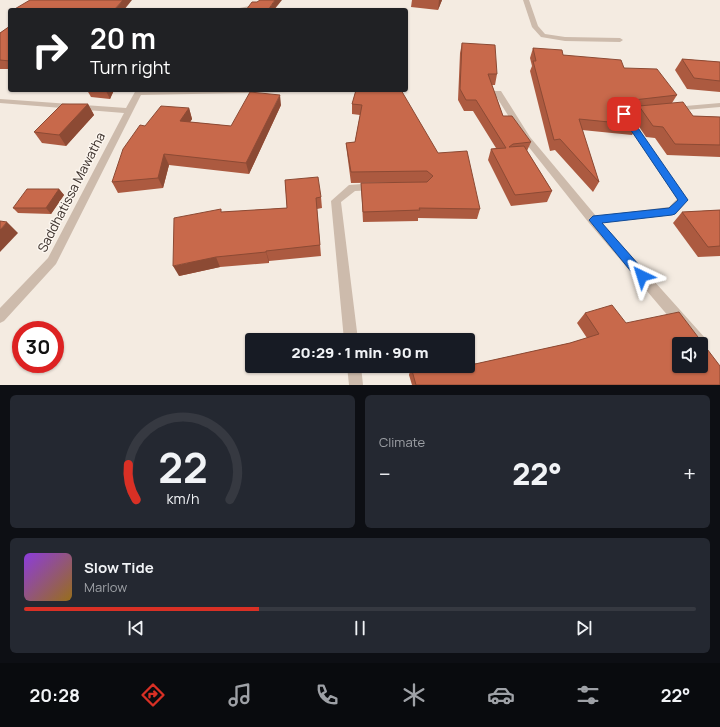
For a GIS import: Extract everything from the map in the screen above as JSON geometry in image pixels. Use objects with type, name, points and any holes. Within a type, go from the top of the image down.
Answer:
[{"type":"street","points":[[248,8],[256,7],[268,0]]},
{"type":"street","points":[[526,0],[535,27],[543,36],[565,39],[620,40]]},
{"type":"street","name":"Saddhatissa Mawatha","points":[[0,317],[52,261],[139,92]]},
{"type":"street","points":[[498,93],[527,139],[593,220],[695,337]]},
{"type":"street","points":[[0,101],[129,111]]},
{"type":"street","points":[[593,220],[672,211],[683,200],[624,114],[720,105]]},
{"type":"street","points":[[350,333],[336,201],[354,188],[385,187]]},
{"type":"street","points":[[355,373],[356,385]]},
{"type":"building","points":[[30,0],[123,0],[116,8],[16,8]]},
{"type":"building","points":[[260,0],[275,0],[269,8],[248,8],[252,2],[257,2]]},
{"type":"building","points":[[8,27],[8,61],[0,60],[0,33]]},
{"type":"building","points":[[462,43],[495,45],[497,74],[488,74],[503,116],[512,116],[531,142],[513,144],[509,147],[524,146],[552,191],[515,195],[491,149],[506,148],[476,100],[466,100],[460,89]]},
{"type":"building","points":[[533,48],[562,50],[563,55],[621,60],[624,68],[657,69],[677,95],[625,101],[625,104],[639,125],[579,119],[599,182],[560,139],[554,140],[533,61],[536,61]]},
{"type":"building","points":[[682,59],[720,62],[720,81],[694,78]]},
{"type":"building","points":[[250,92],[280,95],[246,163],[164,154],[158,178],[112,182],[123,149],[140,125],[145,126],[161,106],[189,108],[180,121],[231,126]]},
{"type":"building","points":[[355,92],[402,92],[438,153],[467,151],[480,209],[419,208],[420,210],[363,212],[361,183],[427,182],[433,176],[427,171],[351,172],[346,143],[355,142],[362,105],[352,104]]},
{"type":"building","points":[[683,102],[693,116],[720,117],[720,145],[675,144],[663,127],[653,126],[639,106]]},
{"type":"building","points":[[62,104],[88,104],[59,135],[34,132]]},
{"type":"building","points":[[318,177],[321,197],[316,198],[320,245],[216,257],[173,266],[174,218],[221,209],[221,212],[287,208],[285,180]]},
{"type":"building","points":[[27,189],[59,189],[46,208],[13,208]]},
{"type":"building","points":[[720,210],[720,246],[708,247],[682,212]]},
{"type":"building","points":[[0,221],[7,222],[0,230]]},
{"type":"building","points":[[612,305],[626,323],[679,312],[698,337],[672,337],[672,373],[708,373],[708,350],[720,366],[720,385],[416,385],[413,373],[475,373],[475,364],[570,343],[599,334],[585,313]]},
{"type":"route","points":[[624,114],[683,200],[672,211],[593,220],[642,276]]}]
